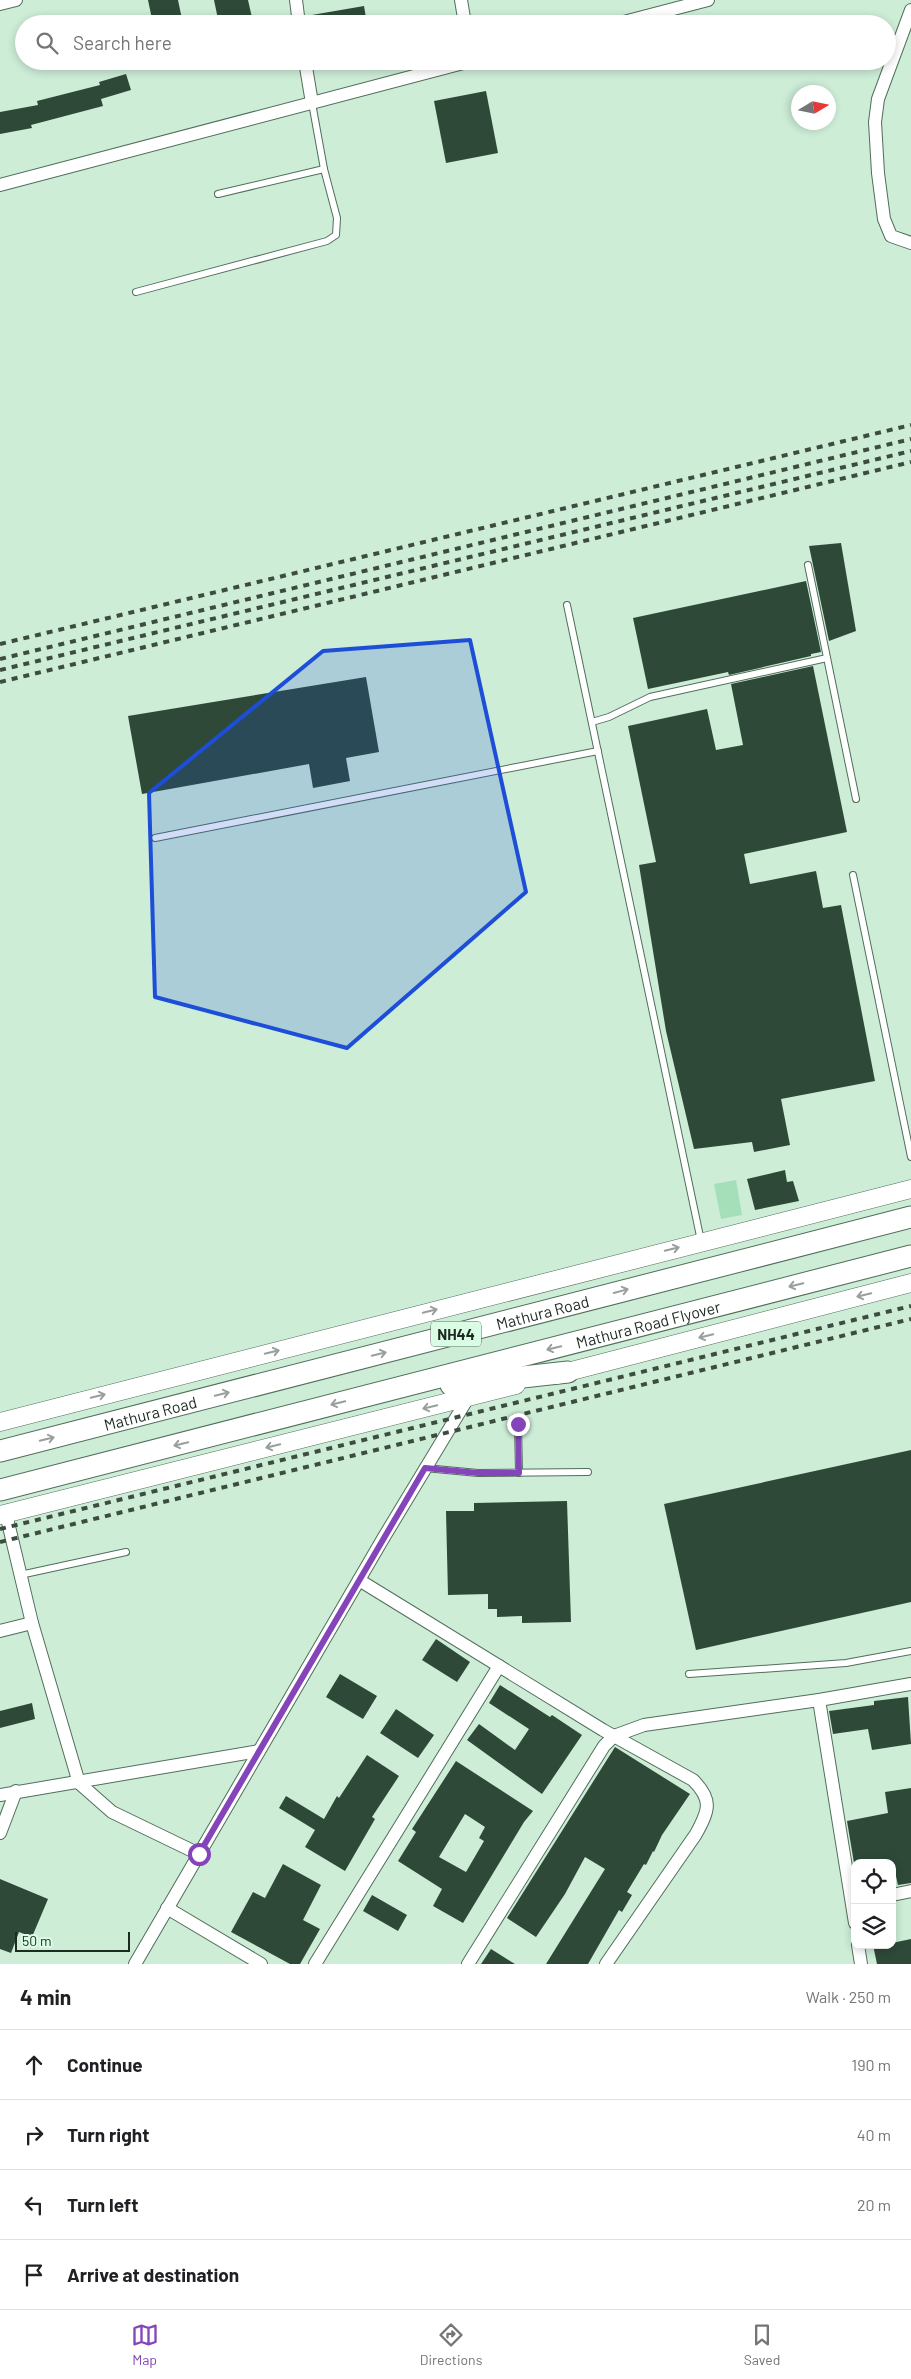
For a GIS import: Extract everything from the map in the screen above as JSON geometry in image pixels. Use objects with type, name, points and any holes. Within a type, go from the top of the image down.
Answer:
[{"type":"highway","name":"Mathura Road","points":[[0,1451],[911,1217]]},
{"type":"highway","name":"Mathura Road Flyover","points":[[386,1391],[911,1256]]},
{"type":"highway","points":[[386,1391],[568,1372]]},
{"type":"highway","name":"NH44","points":[[0,1490],[386,1391]]},
{"type":"main road","points":[[0,1422],[911,1188]]},
{"type":"main road","points":[[3,1514],[468,1398],[911,1283]]},
{"type":"street","points":[[0,4],[16,0]]},
{"type":"street","points":[[296,0],[298,15]]},
{"type":"street","points":[[461,0],[464,15]]},
{"type":"street","points":[[650,15],[708,0]]},
{"type":"street","points":[[896,50],[911,10]]},
{"type":"street","points":[[306,70],[312,103]]},
{"type":"street","points":[[0,185],[437,70]]},
{"type":"street","points":[[889,70],[878,99],[875,122],[878,173],[884,219],[891,236],[911,243]]},
{"type":"street","points":[[135,1964],[359,1580],[468,1398]]},
{"type":"street","points":[[3,1514],[78,1783],[112,1812],[199,1854]]},
{"type":"street","points":[[359,1580],[614,1736],[693,1780],[703,1790],[708,1803],[706,1815],[696,1834],[606,1964]]},
{"type":"street","points":[[0,1630],[32,1623]]},
{"type":"street","points":[[315,1964],[499,1666]]},
{"type":"street","points":[[468,1964],[604,1746],[614,1736],[644,1725],[819,1700],[911,1684]]},
{"type":"street","points":[[819,1700],[851,1890]]},
{"type":"street","points":[[0,1796],[16,1791],[78,1783],[259,1752]]},
{"type":"street","points":[[0,1833],[16,1791]]},
{"type":"street","points":[[896,1893],[911,1891]]},
{"type":"street","points":[[168,1908],[261,1964]]},
{"type":"street","points":[[859,1949],[861,1964]]},
{"type":"lane","points":[[136,292],[327,241],[336,235],[337,218],[324,169],[312,103]]},
{"type":"lane","points":[[218,194],[324,169]]},
{"type":"lane","points":[[808,565],[856,799]]},
{"type":"lane","points":[[567,605],[701,1241]]},
{"type":"lane","points":[[592,722],[609,717],[650,697],[827,658]]},
{"type":"lane","points":[[155,838],[598,751]]},
{"type":"lane","points":[[852,875],[911,1157]]},
{"type":"lane","points":[[518,1424],[519,1473]]},
{"type":"lane","points":[[425,1468],[478,1473],[588,1472]]},
{"type":"lane","points":[[20,1575],[126,1552]]},
{"type":"lane","points":[[689,1674],[846,1663],[911,1651]]},
{"type":"highlighted area","points":[[470,640],[526,892],[347,1048],[155,997],[149,793],[323,651]]},
{"type":"green space","points":[[736,1180],[742,1215],[721,1219],[714,1184]]},
{"type":"building","points":[[148,0],[178,0],[181,15],[151,15]]},
{"type":"building","points":[[214,0],[248,0],[251,15],[217,15]]},
{"type":"building","points":[[364,6],[366,15],[312,15]]},
{"type":"building","points":[[126,74],[131,90],[101,99],[103,106],[31,125],[32,128],[0,134],[0,112],[38,105],[37,101],[100,85],[99,82]]},
{"type":"building","points":[[486,91],[498,153],[446,163],[434,101]]},
{"type":"building","points":[[841,543],[856,631],[829,641],[809,546]]},
{"type":"building","points":[[806,581],[821,652],[729,675],[728,672],[648,689],[633,618]]},
{"type":"building","points":[[813,666],[847,832],[744,854],[750,884],[816,871],[823,908],[841,905],[875,1081],[781,1099],[790,1145],[754,1152],[752,1142],[694,1149],[666,1031],[639,865],[656,862],[628,726],[707,709],[716,750],[743,745],[731,684]]},
{"type":"building","points":[[366,677],[379,752],[346,758],[350,781],[313,788],[309,764],[142,794],[128,716]]},
{"type":"building","points":[[785,1170],[787,1182],[793,1181],[799,1201],[755,1210],[747,1179]]},
{"type":"building","points":[[911,1450],[911,1602],[696,1650],[664,1504]]},
{"type":"building","points":[[567,1501],[571,1622],[522,1623],[522,1616],[497,1617],[497,1609],[488,1609],[488,1594],[448,1595],[446,1511],[474,1511],[474,1503]]},
{"type":"building","points":[[436,1639],[470,1662],[457,1682],[422,1660]]},
{"type":"building","points":[[340,1674],[377,1696],[363,1719],[326,1697]]},
{"type":"building","points":[[500,1685],[582,1735],[542,1794],[467,1740],[479,1724],[515,1750],[529,1729],[489,1703]]},
{"type":"building","points":[[908,1697],[911,1744],[872,1750],[868,1729],[833,1734],[829,1711],[874,1705],[874,1701]]},
{"type":"building","points":[[32,1703],[35,1719],[0,1728],[0,1711]]},
{"type":"building","points":[[396,1709],[434,1735],[418,1758],[380,1733]]},
{"type":"building","points":[[615,1747],[690,1794],[627,1892],[632,1895],[622,1912],[619,1910],[588,1964],[546,1964],[605,1869],[585,1857],[565,1894],[536,1937],[507,1918]]},
{"type":"building","points":[[367,1755],[399,1776],[372,1817],[375,1819],[345,1871],[305,1847],[315,1830],[279,1808],[286,1796],[324,1819],[337,1796],[339,1798]]},
{"type":"building","points":[[456,1761],[533,1811],[524,1822],[463,1923],[433,1906],[442,1889],[398,1861],[416,1832],[412,1829]],"holes":[[[465,1814],[485,1827],[479,1838],[484,1841],[466,1872],[439,1857]]]},
{"type":"building","points":[[911,1788],[911,1883],[898,1885],[896,1859],[853,1859],[847,1821],[888,1813],[885,1792]]},
{"type":"building","points":[[283,1864],[321,1885],[303,1920],[320,1929],[300,1964],[290,1964],[231,1932],[253,1892],[265,1898]]},
{"type":"building","points":[[0,1879],[48,1899],[32,1937],[19,1932],[11,1953],[0,1949]]},
{"type":"building","points":[[372,1895],[407,1915],[398,1931],[363,1911]]},
{"type":"building","points":[[911,1939],[911,1964],[877,1964],[874,1949],[896,1949],[896,1942]]},
{"type":"building","points":[[491,1949],[515,1964],[481,1964]]},
{"type":"railway","points":[[0,644],[911,425]]},
{"type":"railway","points":[[0,659],[911,439]]},
{"type":"railway","points":[[0,670],[911,451]]},
{"type":"railway","points":[[0,682],[911,462]]},
{"type":"railway","points":[[0,1529],[911,1306]]},
{"type":"railway","points":[[0,1542],[911,1319]]},
{"type":"route","points":[[199,1854],[425,1468],[478,1473],[519,1473],[518,1424]]}]
